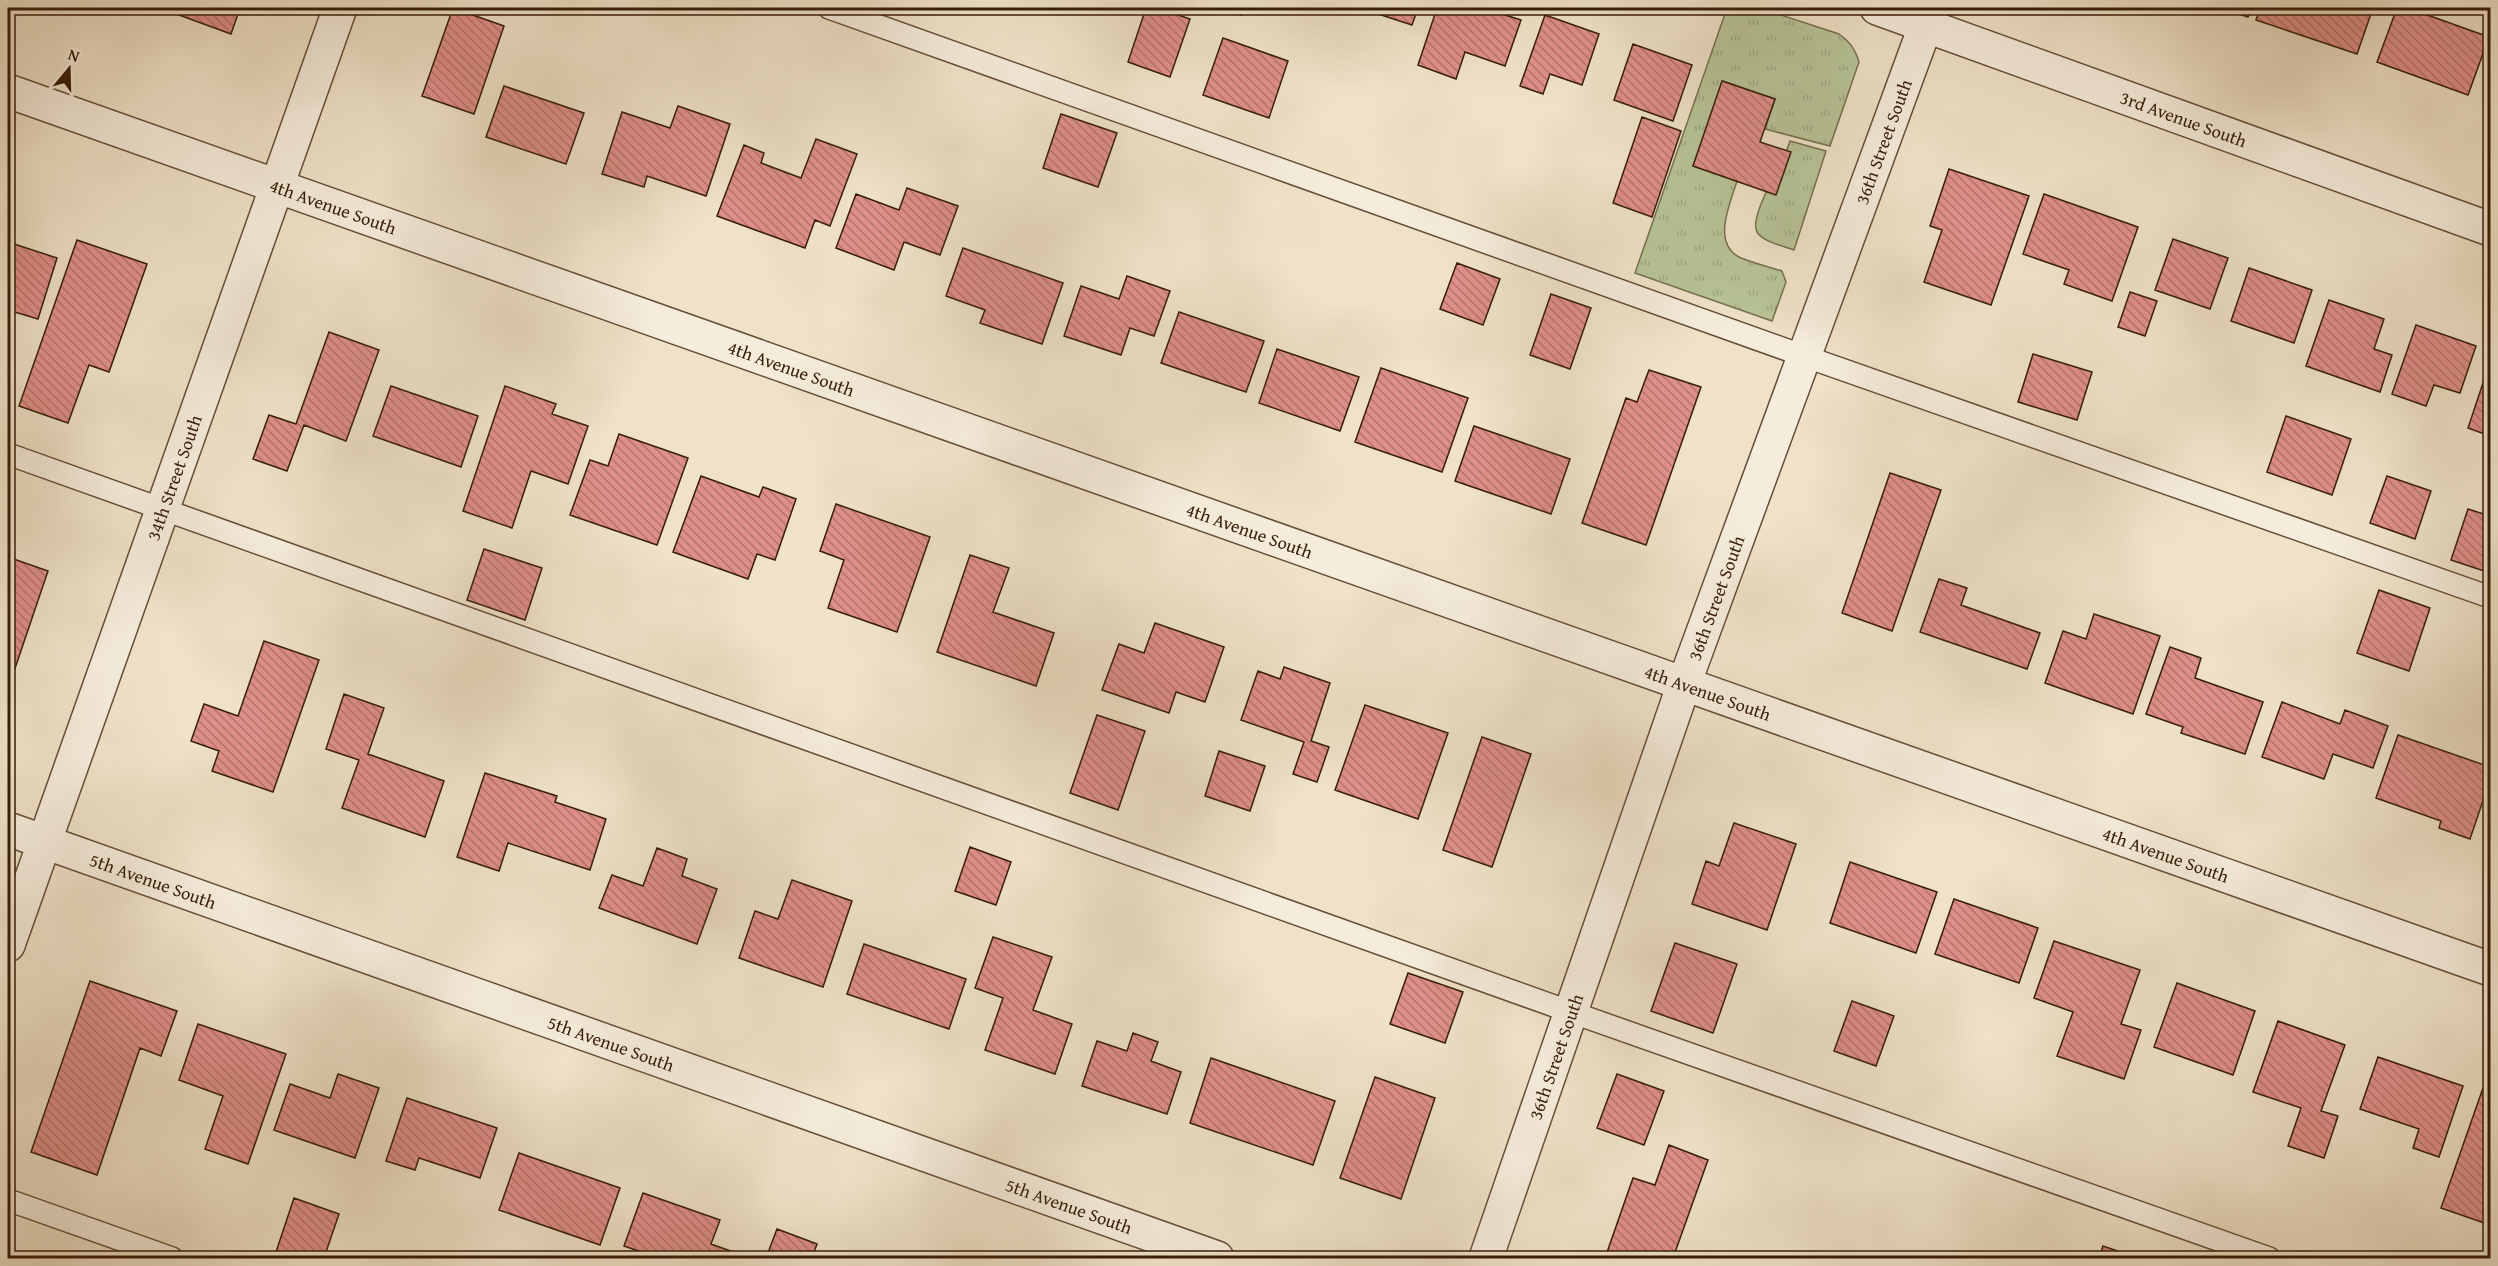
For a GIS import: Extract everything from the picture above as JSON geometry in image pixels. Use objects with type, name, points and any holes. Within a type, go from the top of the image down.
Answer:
[{"type":"street","name":"34th Street South","points":[[8,945],[340,8]]},
{"type":"street","name":"3rd Avenue South","points":[[1877,8],[1929,16],[2490,229]]},
{"type":"street","name":"36th Street South","points":[[1486,1258],[1684,684],[1929,16]]},
{"type":"street","name":"4th Avenue South","points":[[8,91],[2490,969]]},
{"type":"street","name":"5th Avenue South","points":[[8,829],[1217,1258]]},
{"type":"lane","points":[[829,8],[1804,356],[2490,597]]},
{"type":"lane","points":[[8,454],[1571,1012],[2269,1258]]},
{"type":"lane","points":[[8,1200],[171,1258]]},
{"type":"green space","points":[[1727,8],[1760,8],[1839,34],[1852,46],[1859,62],[1830,146],[1765,129],[1775,99],[1723,81],[1693,166],[1737,181],[1725,223],[1727,243],[1732,252],[1741,258],[1782,271],[1786,282],[1772,321],[1635,273]]},
{"type":"green space","points":[[1790,141],[1826,151],[1794,250],[1764,238],[1757,232],[1756,224],[1762,201]]},
{"type":"building","points":[[160,8],[240,8],[231,34]]},
{"type":"building","points":[[453,8],[504,26],[474,114],[422,96]]},
{"type":"building","points":[[1146,8],[1157,8],[1190,19],[1170,77],[1128,62]]},
{"type":"building","points":[[1220,8],[1244,8],[1241,15]]},
{"type":"building","points":[[1360,8],[1418,8],[1412,25]]},
{"type":"building","points":[[1437,8],[1508,8],[1505,15],[1521,20],[1505,66],[1465,52],[1456,79],[1418,65]]},
{"type":"building","points":[[2221,8],[2251,8],[2248,17]]},
{"type":"building","points":[[2260,8],[2373,8],[2357,54],[2256,20]]},
{"type":"building","points":[[2397,8],[2408,8],[2489,37],[2468,95],[2377,62]]},
{"type":"building","points":[[1545,15],[1599,34],[1582,85],[1550,74],[1543,94],[1520,86]]},
{"type":"building","points":[[1223,38],[1288,61],[1269,118],[1203,95]]},
{"type":"building","points":[[1633,44],[1692,65],[1673,121],[1614,100]]},
{"type":"building","points":[[1722,81],[1775,99],[1760,142],[1791,152],[1776,195],[1693,166]]},
{"type":"building","points":[[504,86],[584,113],[566,164],[486,137]]},
{"type":"building","points":[[678,106],[730,124],[706,196],[647,176],[644,187],[602,174],[622,112],[670,128]]},
{"type":"building","points":[[1061,114],[1117,133],[1098,187],[1043,168]]},
{"type":"building","points":[[1642,117],[1681,131],[1652,217],[1613,203]]},
{"type":"building","points":[[816,139],[857,154],[830,226],[815,220],[805,248],[717,216],[744,145],[764,153],[761,163],[801,178]]},
{"type":"building","points":[[1949,169],[2029,196],[1991,305],[1924,282],[1942,230],[1930,226]]},
{"type":"building","points":[[907,188],[958,206],[940,255],[904,242],[894,270],[836,248],[856,194],[899,210]]},
{"type":"building","points":[[2044,194],[2138,227],[2112,301],[2064,284],[2069,270],[2023,254]]},
{"type":"building","points":[[2173,239],[2228,258],[2210,309],[2155,290]]},
{"type":"building","points":[[77,240],[147,264],[109,372],[89,365],[68,423],[19,406]]},
{"type":"building","points":[[8,242],[57,258],[38,319],[8,310]]},
{"type":"building","points":[[963,248],[1063,283],[1042,344],[980,323],[985,310],[946,296]]},
{"type":"building","points":[[1457,263],[1500,279],[1483,325],[1440,309]]},
{"type":"building","points":[[2249,268],[2312,290],[2294,343],[2231,321]]},
{"type":"building","points":[[1127,276],[1170,291],[1154,336],[1130,328],[1121,355],[1064,336],[1081,286],[1119,299]]},
{"type":"building","points":[[2130,292],[2157,301],[2145,336],[2118,327]]},
{"type":"building","points":[[1551,294],[1591,308],[1570,369],[1530,355]]},
{"type":"building","points":[[2329,300],[2384,319],[2374,349],[2392,355],[2380,392],[2306,366]]},
{"type":"building","points":[[1179,312],[1264,341],[1246,392],[1161,363]]},
{"type":"building","points":[[2416,325],[2476,346],[2460,393],[2434,385],[2426,406],[2392,394]]},
{"type":"building","points":[[329,332],[379,350],[346,441],[304,425],[287,471],[253,459],[269,415],[296,424]]},
{"type":"building","points":[[1277,349],[1359,377],[1340,431],[1259,403]]},
{"type":"building","points":[[2033,354],[2092,372],[2077,420],[2018,402]]},
{"type":"building","points":[[2490,362],[2490,436],[2468,428]]},
{"type":"building","points":[[1381,368],[1468,398],[1442,472],[1355,442]]},
{"type":"building","points":[[1649,370],[1701,387],[1646,545],[1582,523],[1626,398],[1637,402]]},
{"type":"building","points":[[391,386],[478,416],[461,467],[373,436]]},
{"type":"building","points":[[505,386],[556,404],[552,414],[588,426],[568,484],[531,471],[512,528],[463,511]]},
{"type":"building","points":[[2286,416],[2351,439],[2332,495],[2267,472]]},
{"type":"building","points":[[1474,426],[1570,459],[1551,514],[1455,481]]},
{"type":"building","points":[[619,434],[688,458],[657,545],[570,515],[590,460],[608,466]]},
{"type":"building","points":[[1890,473],[1941,490],[1892,631],[1842,613]]},
{"type":"building","points":[[701,476],[759,497],[763,487],[796,499],[775,560],[757,554],[748,579],[673,552]]},
{"type":"building","points":[[2387,476],[2431,491],[2415,539],[2370,523]]},
{"type":"building","points":[[836,504],[930,537],[897,632],[828,608],[844,560],[820,551]]},
{"type":"building","points":[[2468,509],[2490,516],[2490,573],[2451,560]]},
{"type":"building","points":[[484,549],[542,568],[525,620],[467,600]]},
{"type":"building","points":[[970,555],[1009,568],[993,612],[1054,633],[1036,686],[937,652]]},
{"type":"building","points":[[8,557],[48,571],[8,689]]},
{"type":"building","points":[[1939,579],[1967,588],[1961,605],[2040,633],[2027,669],[1920,632]]},
{"type":"building","points":[[2379,590],[2430,608],[2409,671],[2357,653]]},
{"type":"building","points":[[2094,614],[2160,636],[2133,714],[2045,683],[2063,631],[2086,639]]},
{"type":"building","points":[[1155,623],[1224,647],[1205,702],[1176,692],[1169,713],[1102,690],[1119,644],[1144,653]]},
{"type":"building","points":[[264,641],[319,660],[273,792],[212,771],[219,751],[191,741],[204,704],[238,716]]},
{"type":"building","points":[[2170,647],[2201,658],[2195,678],[2263,702],[2245,754],[2181,733],[2183,727],[2146,714]]},
{"type":"building","points":[[1284,667],[1330,683],[1311,741],[1329,747],[1317,782],[1293,774],[1304,742],[1241,720],[1258,671],[1280,679]]},
{"type":"building","points":[[344,694],[384,708],[368,754],[444,781],[425,837],[342,808],[359,760],[326,749]]},
{"type":"building","points":[[2282,702],[2340,724],[2345,710],[2388,726],[2373,768],[2333,754],[2324,779],[2262,757]]},
{"type":"building","points":[[1365,705],[1448,733],[1418,819],[1335,790]]},
{"type":"building","points":[[1097,715],[1145,731],[1118,810],[1070,793]]},
{"type":"building","points":[[2398,735],[2490,767],[2490,780],[2470,839],[2439,828],[2441,821],[2376,798]]},
{"type":"building","points":[[1482,737],[1531,754],[1492,867],[1443,850]]},
{"type":"building","points":[[1219,751],[1265,766],[1250,811],[1205,796]]},
{"type":"building","points":[[485,773],[557,796],[555,802],[606,819],[590,870],[508,843],[499,871],[457,857]]},
{"type":"building","points":[[1734,823],[1796,844],[1767,930],[1692,904],[1706,861],[1719,866]]},
{"type":"building","points":[[970,847],[1011,862],[996,905],[955,891]]},
{"type":"building","points":[[657,848],[687,859],[682,876],[717,889],[697,944],[599,908],[612,875],[643,886]]},
{"type":"building","points":[[1850,862],[1937,892],[1916,953],[1830,923]]},
{"type":"building","points":[[792,880],[852,901],[823,987],[739,958],[755,911],[778,919]]},
{"type":"building","points":[[1954,899],[2038,928],[2019,983],[1935,954]]},
{"type":"building","points":[[993,937],[1052,957],[1033,1010],[1072,1024],[1055,1074],[985,1050],[1003,998],[975,988]]},
{"type":"building","points":[[2054,941],[2140,970],[2121,1024],[2141,1030],[2124,1079],[2057,1056],[2073,1012],[2034,998]]},
{"type":"building","points":[[1675,943],[1737,964],[1713,1033],[1651,1011]]},
{"type":"building","points":[[864,944],[966,979],[949,1029],[847,994]]},
{"type":"building","points":[[1408,973],[1463,992],[1445,1043],[1390,1024]]},
{"type":"building","points":[[90,981],[177,1011],[161,1056],[140,1048],[97,1175],[31,1152]]},
{"type":"building","points":[[2177,983],[2255,1011],[2233,1075],[2154,1047]]},
{"type":"building","points":[[1852,1001],[1894,1016],[1876,1066],[1834,1051]]},
{"type":"building","points":[[2278,1021],[2345,1045],[2321,1111],[2338,1116],[2324,1158],[2288,1146],[2301,1108],[2253,1092]]},
{"type":"building","points":[[198,1024],[286,1054],[248,1164],[205,1149],[223,1096],[179,1080]]},
{"type":"building","points":[[1133,1033],[1158,1042],[1151,1061],[1181,1072],[1167,1114],[1082,1086],[1097,1041],[1127,1051]]},
{"type":"building","points":[[2378,1057],[2463,1086],[2439,1157],[2413,1148],[2419,1129],[2360,1109]]},
{"type":"building","points":[[1211,1058],[1335,1101],[1313,1165],[1190,1123]]},
{"type":"building","points":[[338,1074],[379,1088],[355,1158],[274,1130],[290,1084],[330,1098]]},
{"type":"building","points":[[1617,1074],[1664,1091],[1644,1145],[1597,1128]]},
{"type":"building","points":[[1375,1077],[1435,1098],[1401,1199],[1340,1178]]},
{"type":"building","points":[[2483,1088],[2490,1091],[2490,1225],[2441,1208]]},
{"type":"building","points":[[407,1098],[497,1128],[480,1178],[419,1158],[415,1170],[386,1161]]},
{"type":"building","points":[[1669,1145],[1708,1160],[1673,1258],[1605,1258],[1633,1178],[1655,1185]]},
{"type":"building","points":[[519,1153],[620,1188],[600,1245],[499,1210]]},
{"type":"building","points":[[643,1193],[720,1220],[711,1244],[739,1254],[737,1258],[658,1258],[624,1246]]},
{"type":"building","points":[[294,1198],[339,1214],[324,1258],[274,1258]]},
{"type":"building","points":[[777,1229],[817,1244],[812,1258],[766,1258]]},
{"type":"building","points":[[2103,1246],[2138,1258],[2099,1258]]}]
